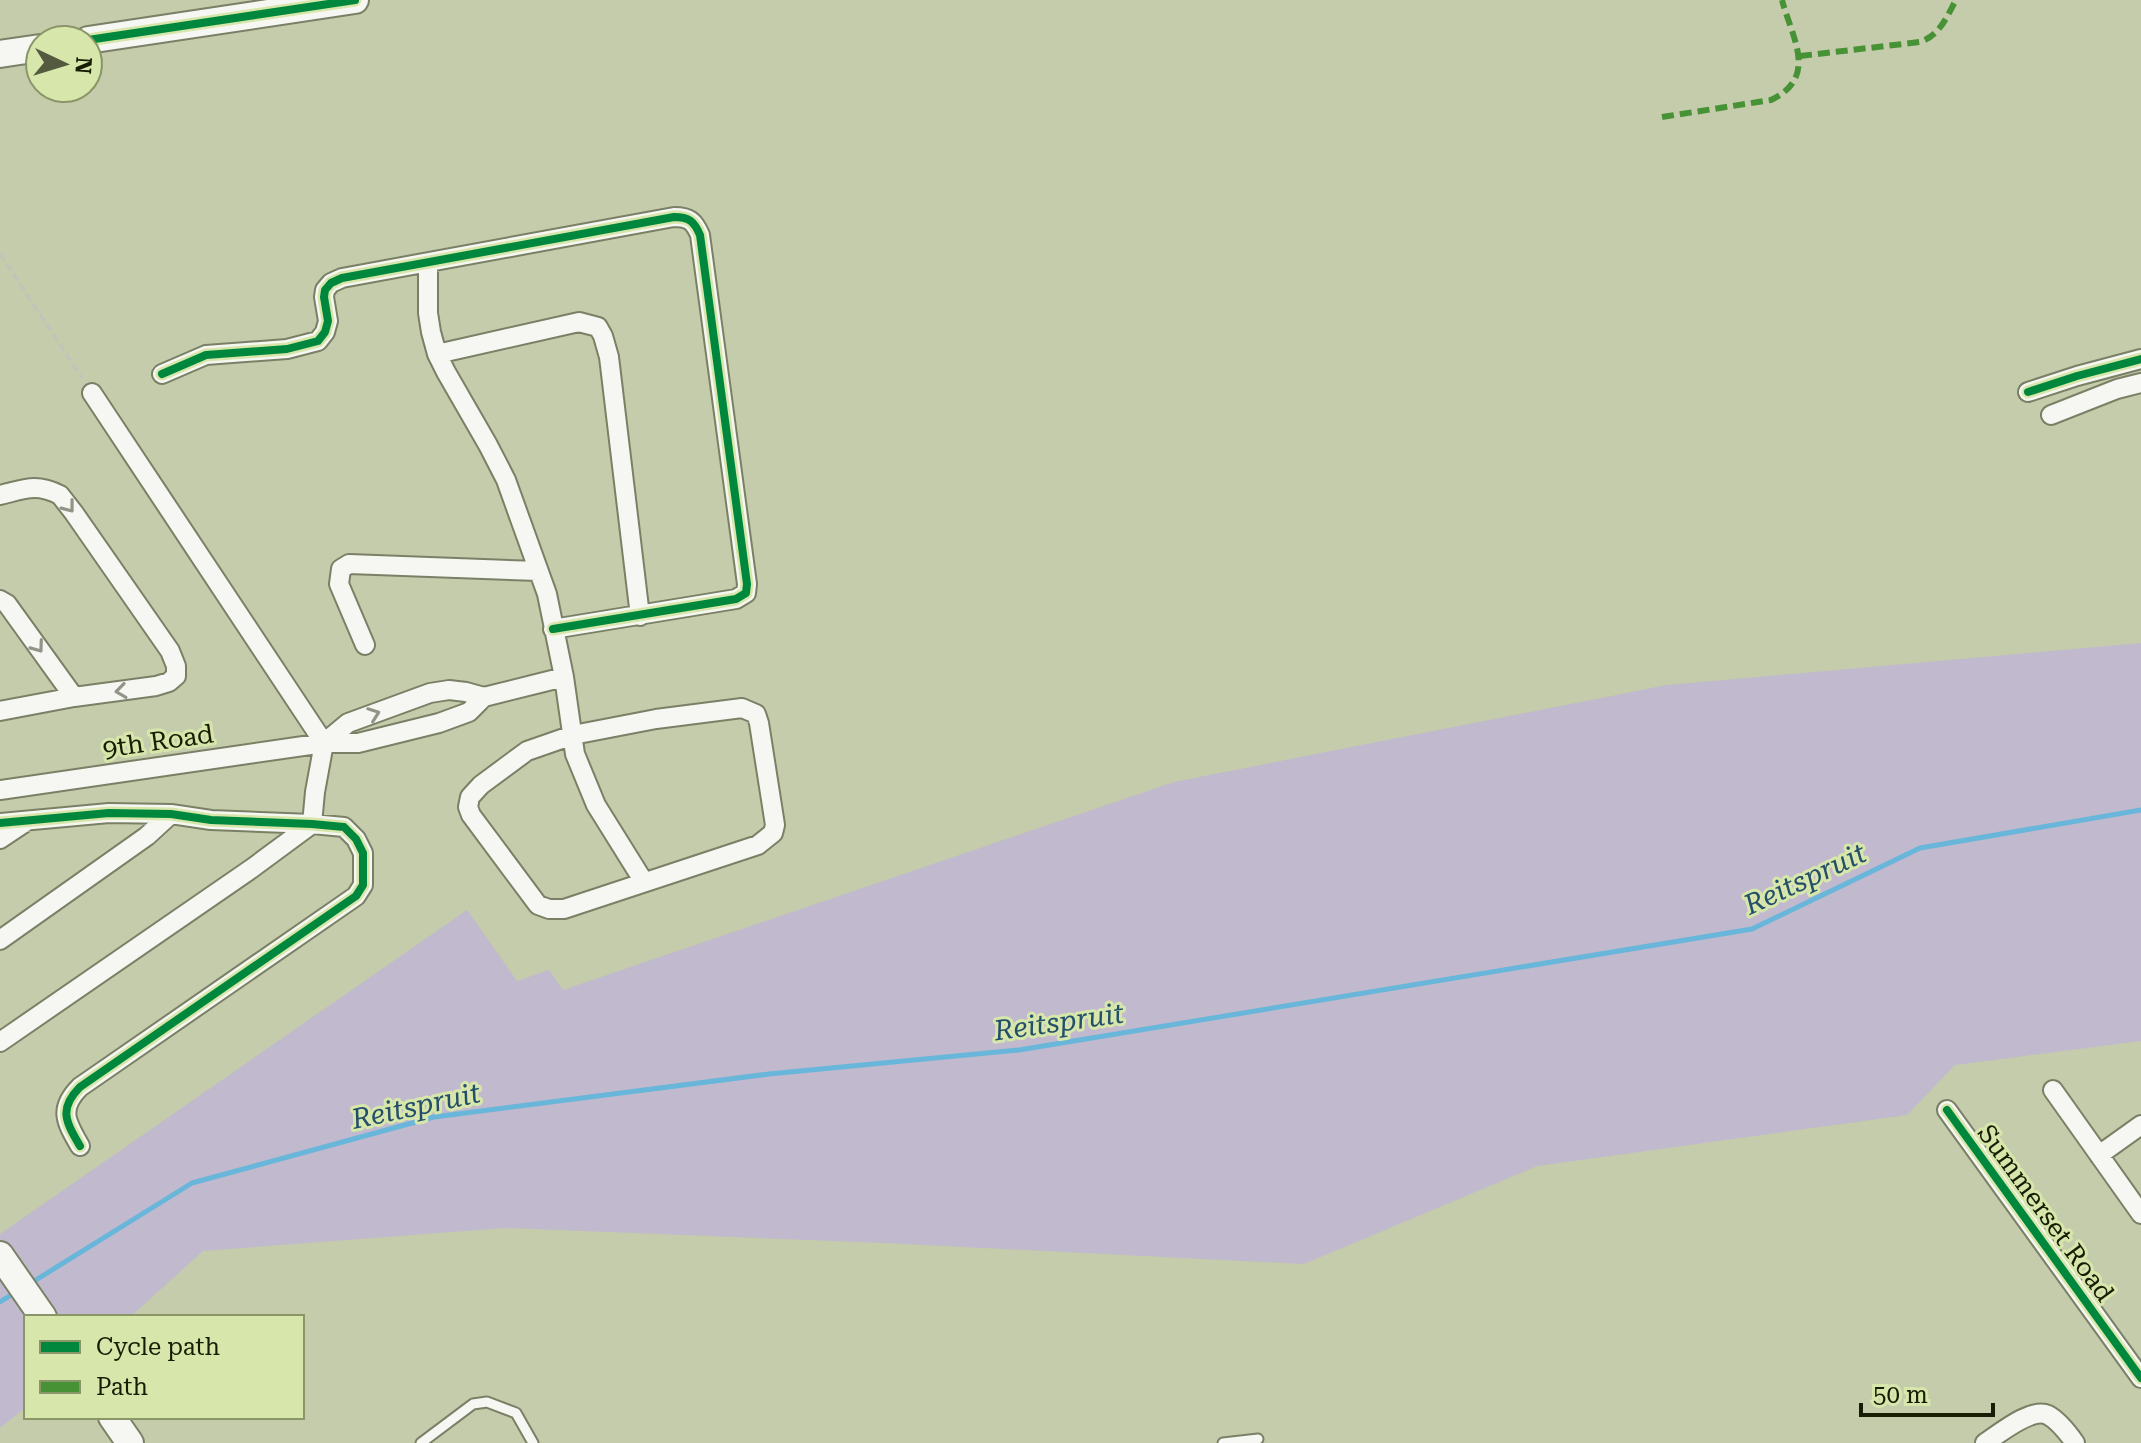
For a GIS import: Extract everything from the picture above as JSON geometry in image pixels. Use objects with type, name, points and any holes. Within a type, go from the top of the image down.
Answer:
[{"type":"street","points":[[104,38],[355,0]]},
{"type":"street","points":[[0,54],[24,50]]},
{"type":"street","points":[[162,374],[206,355],[287,349],[318,341],[328,321],[325,290],[342,278],[674,217],[690,219],[700,235],[746,593],[736,599],[553,629]]},
{"type":"street","points":[[428,264],[428,313],[437,354],[506,480],[547,594],[564,677],[575,754],[596,805],[644,882]]},
{"type":"street","points":[[437,354],[579,322],[598,327],[609,357],[640,616]]},
{"type":"street","points":[[2028,392],[2141,359]]},
{"type":"street","points":[[2051,415],[2141,383]]},
{"type":"street","points":[[92,393],[324,743]]},
{"type":"street","points":[[0,495],[31,487],[45,488],[60,495],[170,651],[176,666],[176,676],[156,686],[0,711]]},
{"type":"street","points":[[365,645],[339,584],[341,569],[349,564],[538,571]]},
{"type":"street","points":[[0,600],[7,604],[74,697]]},
{"type":"street","points":[[0,1042],[312,824],[324,743],[348,723],[430,693],[449,690],[484,697],[564,677]]},
{"type":"street","name":"9th Road","points":[[0,790],[324,743],[358,743],[439,723],[469,712],[484,697]]},
{"type":"street","points":[[742,708],[756,714],[775,825],[773,833],[758,845],[564,909],[538,905],[471,815],[468,807],[470,797],[481,785],[527,751],[573,735],[730,709],[742,708]]},
{"type":"street","points":[[0,823],[109,813],[312,824],[344,827],[356,839],[363,853],[363,885],[356,896],[71,1095],[66,1112],[67,1123],[80,1146]]},
{"type":"street","points":[[0,940],[147,836],[171,814]]},
{"type":"street","points":[[0,839],[30,819]]},
{"type":"street","points":[[2053,1090],[2141,1214]]},
{"type":"street","name":"Summerset Road","points":[[1947,1110],[2141,1378]]},
{"type":"street","points":[[2099,1155],[2141,1125]]},
{"type":"street","points":[[0,1255],[42,1315]]},
{"type":"street","points":[[1985,1443],[2016,1422],[2038,1413],[2054,1420],[2075,1443]]},
{"type":"street","points":[[113,1419],[130,1443]]},
{"type":"lane","points":[[421,1443],[473,1404],[487,1402],[516,1413],[533,1443]]},
{"type":"lane","points":[[1223,1443],[1258,1439]]},
{"type":"path","points":[[0,254],[92,393]]},
{"type":"shaded area","name":"Reitspruit","points":[[2141,643],[2141,1041],[1955,1065],[1907,1115],[1537,1166],[1304,1264],[505,1228],[203,1251],[132,1315],[24,1315],[24,1409],[0,1428],[0,1234],[467,910],[517,981],[549,970],[563,990],[1174,782],[1667,685]]},
{"type":"waterway","name":"Reitspruit","points":[[31,1283],[192,1183],[434,1117],[769,1074],[1019,1050],[1752,929],[1920,848],[2141,810]]},
{"type":"waterway","name":"Reitspruit","points":[[0,1302],[16,1292]]},
{"type":"marked path","points":[[1662,117],[1771,100],[1786,91],[1794,80],[1798,56],[1782,0]]},
{"type":"marked path","points":[[1800,56],[1920,42],[1938,30],[1956,0]]},
{"type":"cycle path","points":[[104,38],[355,0]]},
{"type":"cycle path","points":[[162,374],[206,355],[287,349],[318,341],[328,321],[325,290],[342,278],[674,217],[690,221],[700,235],[746,593],[736,599],[553,629]]},
{"type":"cycle path","points":[[2028,392],[2141,359]]},
{"type":"cycle path","points":[[0,823],[109,813],[312,824],[344,827],[356,839],[363,853],[363,885],[356,896],[80,1087],[69,1102],[66,1116],[80,1146]]},
{"type":"cycle path","points":[[1947,1110],[2141,1378]]}]
